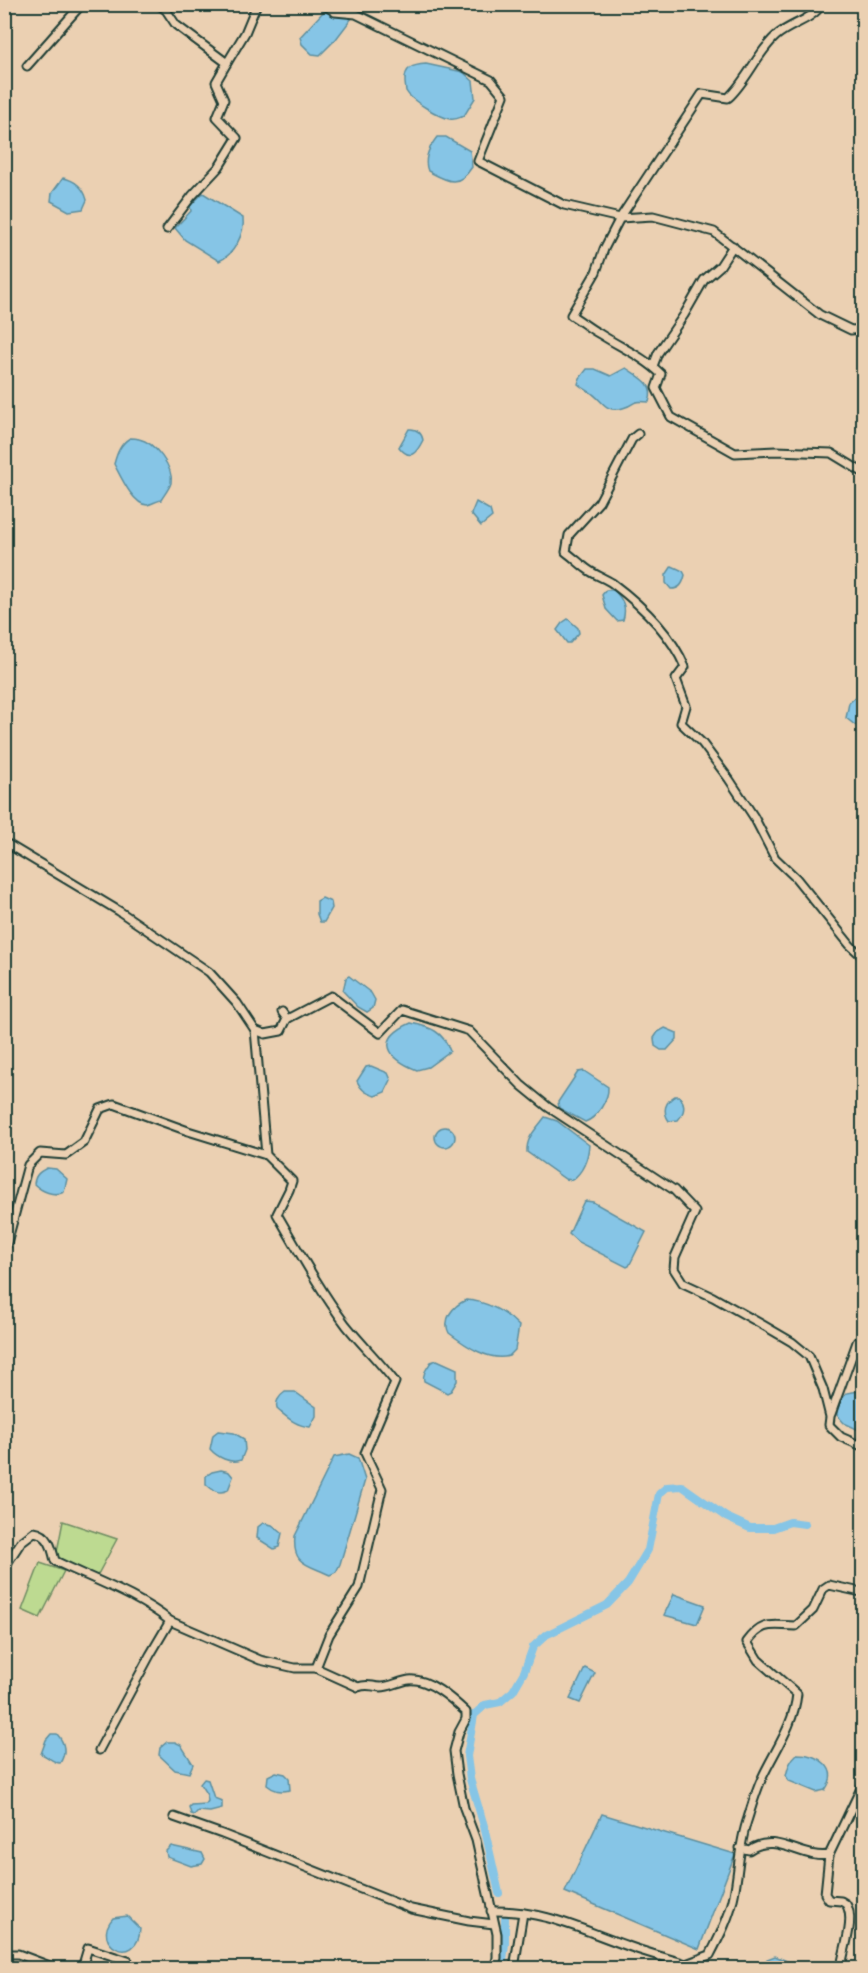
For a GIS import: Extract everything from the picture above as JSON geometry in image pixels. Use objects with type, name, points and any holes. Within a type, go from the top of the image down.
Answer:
[{"type":"street","points":[[27,66],[81,4]]},
{"type":"street","points":[[158,4],[166,10],[176,25],[227,63]]},
{"type":"street","points":[[167,229],[192,196],[219,167],[237,138],[217,117],[224,100],[216,82],[245,33],[257,4]]},
{"type":"street","points":[[323,4],[335,12],[356,14],[491,80],[504,96],[478,161],[564,205],[620,218],[653,216],[714,232],[820,315],[851,330],[864,329]]},
{"type":"street","points":[[822,4],[809,17],[776,36],[728,98],[702,94],[620,218],[604,249],[596,272],[571,315],[653,366],[661,374],[656,388],[671,417],[735,453],[831,453],[864,473]]},
{"type":"street","points":[[653,366],[658,353],[704,280],[720,266],[733,246]]},
{"type":"street","points":[[638,434],[632,439],[598,502],[569,535],[566,552],[636,603],[668,638],[685,667],[676,679],[686,706],[681,723],[702,743],[729,779],[754,816],[776,858],[796,878],[850,945],[864,958]]},
{"type":"street","points":[[4,842],[119,911],[208,972],[237,1003],[255,1030],[266,1155]]},
{"type":"street","points":[[255,1030],[265,1034],[281,1031],[285,1015],[331,996],[380,1033],[402,1010],[469,1031],[521,1085],[548,1107],[675,1190],[695,1212],[675,1257],[674,1269],[683,1283],[763,1325],[792,1342],[809,1356],[823,1389],[830,1417]]},
{"type":"street","points":[[4,1254],[28,1165],[40,1153],[66,1155],[84,1142],[100,1109],[114,1104],[188,1131],[266,1155],[292,1181],[290,1190],[277,1214],[318,1286],[348,1327],[378,1359],[395,1382],[365,1453],[382,1489],[358,1587],[330,1635],[316,1668]]},
{"type":"street","points":[[864,1342],[857,1342],[829,1425],[841,1437],[864,1447]]},
{"type":"street","points":[[4,1568],[21,1542],[34,1532],[40,1533],[52,1548],[55,1561],[113,1587],[170,1621],[260,1659],[295,1668],[316,1668],[358,1687],[366,1684],[381,1687],[411,1680],[424,1683],[438,1690],[466,1712],[466,1719],[459,1732],[454,1751],[464,1808],[476,1840],[494,1924],[498,1948],[494,1968]]},
{"type":"street","points":[[490,1911],[545,1916],[574,1924],[629,1947],[685,1966],[710,1955],[721,1934],[734,1897],[740,1848],[747,1820],[761,1780],[796,1709],[797,1694],[763,1665],[747,1642],[755,1632],[765,1626],[776,1624],[796,1626],[813,1610],[823,1589],[829,1585],[861,1592],[864,1590]]},
{"type":"street","points":[[99,1750],[170,1621]]},
{"type":"street","points":[[842,1968],[851,1918],[846,1904],[829,1900],[825,1894],[829,1855],[864,1782]]},
{"type":"street","points":[[174,1817],[411,1909],[494,1924]]},
{"type":"street","points":[[740,1848],[749,1850],[757,1845],[770,1843],[820,1856],[829,1855]]},
{"type":"street","points":[[514,1968],[524,1913]]},
{"type":"street","points":[[82,1968],[88,1947],[128,1961]]},
{"type":"street","points":[[4,1954],[18,1954],[55,1968]]},
{"type":"green space","points":[[63,1521],[117,1539],[97,1576],[56,1557]]},
{"type":"green space","points":[[40,1563],[64,1571],[40,1618],[22,1610]]},
{"type":"water","points":[[324,11],[352,18],[320,55],[312,54],[302,44],[300,37]]},
{"type":"water","points":[[426,64],[463,72],[473,81],[475,98],[464,116],[454,119],[445,118],[426,108],[406,91],[405,77],[408,70],[413,66]]},
{"type":"water","points":[[437,137],[446,137],[470,151],[472,167],[457,181],[447,180],[428,171],[427,157]]},
{"type":"water","points":[[63,178],[75,183],[84,192],[87,200],[83,209],[69,211],[51,201],[52,193]]},
{"type":"water","points":[[203,193],[243,218],[242,230],[234,249],[219,261],[185,240],[175,228],[191,211],[190,206]]},
{"type":"water","points":[[626,368],[648,385],[651,395],[649,402],[636,402],[628,407],[612,409],[578,384],[587,369],[595,369],[611,376]]},
{"type":"water","points":[[409,429],[419,432],[423,440],[418,449],[410,455],[399,447]]},
{"type":"water","points":[[130,438],[145,441],[151,445],[166,463],[171,483],[161,500],[147,505],[142,504],[132,495],[114,464],[119,449]]},
{"type":"water","points":[[476,502],[490,510],[492,517],[481,526],[471,514]]},
{"type":"water","points":[[672,566],[683,571],[685,575],[681,585],[671,589],[666,583],[666,575]]},
{"type":"water","points":[[606,590],[614,590],[622,600],[625,611],[623,620],[617,621],[606,609],[602,595]]},
{"type":"water","points":[[568,619],[578,628],[579,633],[570,643],[567,643],[557,630]]},
{"type":"water","points":[[856,697],[863,697],[863,727],[855,725],[846,718],[849,703]]},
{"type":"water","points":[[322,898],[331,902],[332,908],[324,922],[320,922],[317,914],[317,901]]},
{"type":"water","points":[[349,976],[371,993],[375,1000],[373,1008],[367,1012],[358,1007],[343,991],[346,978]]},
{"type":"water","points":[[411,1023],[424,1026],[440,1034],[450,1051],[428,1067],[417,1070],[398,1060],[389,1048],[389,1042],[393,1035]]},
{"type":"water","points":[[665,1028],[677,1033],[677,1039],[667,1050],[661,1050],[655,1046],[654,1038]]},
{"type":"water","points":[[371,1066],[388,1073],[391,1080],[385,1092],[375,1096],[364,1091],[357,1081],[366,1067]]},
{"type":"water","points":[[584,1071],[608,1087],[607,1097],[601,1108],[594,1117],[585,1122],[559,1108],[558,1102],[578,1072]]},
{"type":"water","points":[[675,1096],[681,1099],[684,1105],[683,1111],[678,1120],[669,1121],[666,1107]]},
{"type":"water","points":[[545,1117],[557,1121],[589,1145],[584,1164],[572,1180],[565,1179],[527,1152],[530,1137]]},
{"type":"water","points":[[445,1127],[452,1130],[455,1137],[452,1144],[445,1147],[438,1144],[435,1137],[438,1130]]},
{"type":"water","points":[[47,1168],[56,1169],[67,1179],[64,1192],[56,1194],[48,1192],[34,1184],[38,1174]]},
{"type":"water","points":[[586,1201],[593,1202],[646,1232],[629,1266],[578,1242],[569,1234]]},
{"type":"water","points":[[466,1300],[495,1308],[519,1326],[515,1350],[509,1356],[485,1355],[449,1333],[447,1323],[450,1314]]},
{"type":"water","points":[[437,1360],[457,1369],[457,1381],[447,1393],[424,1381],[426,1369],[431,1362]]},
{"type":"water","points":[[859,1391],[863,1394],[863,1432],[844,1423],[837,1415],[838,1403],[847,1393]]},
{"type":"water","points":[[285,1392],[295,1392],[316,1407],[316,1416],[310,1427],[296,1423],[278,1410],[278,1400]]},
{"type":"water","points":[[218,1431],[234,1433],[244,1439],[245,1450],[241,1460],[224,1459],[210,1449],[213,1435]]},
{"type":"water","points":[[349,1454],[358,1458],[365,1480],[340,1564],[336,1572],[330,1575],[308,1565],[299,1558],[296,1553],[295,1536],[334,1457]]},
{"type":"water","points":[[221,1470],[229,1472],[233,1477],[228,1490],[219,1492],[206,1484],[206,1476]]},
{"type":"water","points":[[263,1523],[272,1525],[282,1533],[279,1547],[274,1549],[257,1538],[258,1527]]},
{"type":"water","points":[[674,1594],[705,1605],[697,1624],[664,1615]]},
{"type":"water","points":[[585,1668],[595,1673],[580,1703],[570,1699]]},
{"type":"water","points":[[51,1734],[57,1734],[63,1744],[64,1755],[60,1763],[41,1754]]},
{"type":"water","points":[[167,1742],[181,1745],[193,1764],[189,1773],[175,1770],[159,1755],[160,1748]]},
{"type":"water","points":[[797,1754],[819,1760],[829,1769],[829,1782],[825,1790],[816,1792],[789,1781],[786,1776],[791,1761]]},
{"type":"water","points":[[276,1772],[285,1774],[289,1778],[290,1790],[272,1789],[267,1785],[268,1776]]},
{"type":"water","points":[[204,1779],[208,1780],[214,1798],[222,1801],[222,1809],[210,1812],[198,1811],[194,1815],[191,1814],[189,1807],[191,1805],[206,1804],[208,1801],[200,1784]]},
{"type":"water","points":[[602,1814],[735,1854],[699,1949],[565,1892]]},
{"type":"water","points":[[171,1846],[202,1853],[205,1859],[202,1864],[191,1866],[167,1857],[166,1851]]},
{"type":"water","points":[[127,1916],[140,1929],[137,1941],[132,1948],[117,1949],[110,1944],[107,1928],[113,1918]]},
{"type":"water","points":[[775,1956],[787,1961],[791,1968],[761,1968],[767,1959]]},
{"type":"waterway","points":[[499,1893],[484,1826],[470,1779],[467,1756],[474,1715],[485,1705],[500,1702],[513,1691],[524,1672],[533,1647],[546,1635],[607,1605],[628,1583],[648,1550],[659,1494],[667,1487],[682,1486],[726,1517],[750,1528],[773,1528],[790,1522],[805,1524]]},
{"type":"waterway","points":[[502,1968],[505,1916]]}]
